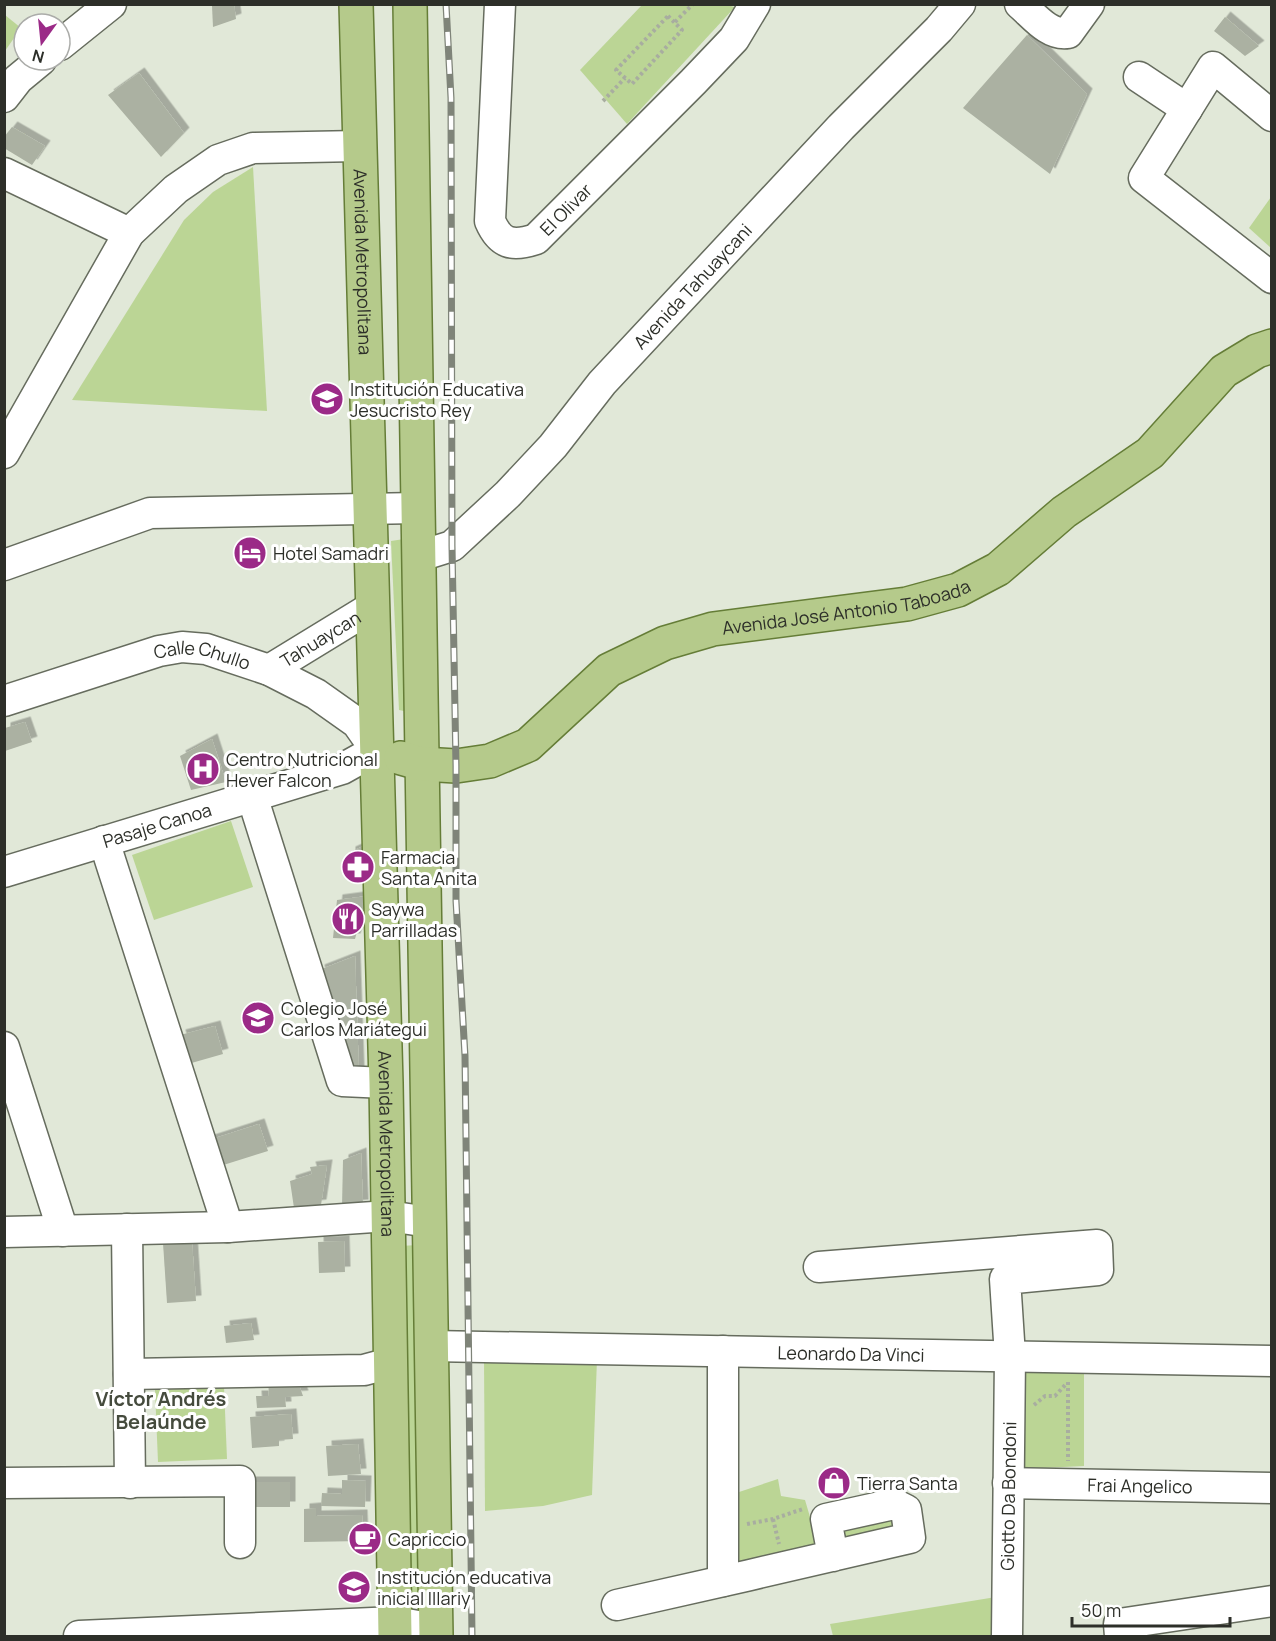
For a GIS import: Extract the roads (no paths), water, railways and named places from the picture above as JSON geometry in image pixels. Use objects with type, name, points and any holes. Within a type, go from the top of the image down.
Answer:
[{"type":"main road","name":"Avenida Metropolitana","points":[[356,4],[386,1083],[395,1629]]},
{"type":"main road","points":[[410,4],[436,1633]]},
{"type":"main road","name":"Avenida José Antonio Taboada","points":[[376,750],[422,764],[456,766],[490,761],[528,745],[609,670],[665,643],[713,629],[907,604],[958,590],[998,569],[1064,512],[1150,453],[1224,371],[1257,351],[1272,346]]},
{"type":"street","points":[[72,35],[111,4]]},
{"type":"street","name":"El Olivar","points":[[500,4],[490,221],[496,234],[507,242],[522,244],[536,239],[693,82],[734,39],[755,4]]},
{"type":"street","name":"Avenida Tahuaycani","points":[[420,556],[452,546],[508,494],[553,446],[602,382],[834,135],[939,29],[960,4]]},
{"type":"street","points":[[1020,4],[1052,32],[1059,34],[1068,33],[1089,4]]},
{"type":"street","points":[[1272,116],[1213,67],[1144,178],[1272,278]]},
{"type":"street","points":[[4,97],[26,72]]},
{"type":"street","points":[[1139,76],[1187,109]]},
{"type":"street","points":[[4,453],[129,232],[176,189],[218,160],[253,148],[359,146]]},
{"type":"street","points":[[4,173],[129,232]]},
{"type":"street","points":[[4,565],[150,513],[369,511],[418,508]]},
{"type":"street","name":"Tahuaycan","points":[[269,670],[372,607]]},
{"type":"street","name":"Calle Chullo","points":[[4,701],[159,651],[182,647],[206,649],[269,670],[316,694],[357,723],[376,750]]},
{"type":"street","name":"Pasaje Canoa","points":[[4,872],[342,769],[376,750]]},
{"type":"street","points":[[252,796],[342,1081],[386,1083]]},
{"type":"street","points":[[104,841],[228,1227]]},
{"type":"street","points":[[4,1047],[63,1231]]},
{"type":"street","points":[[4,1232],[228,1227],[388,1216],[429,1222]]},
{"type":"street","points":[[127,1229],[130,1484]]},
{"type":"street","name":"Giotto Da Bondoni","points":[[819,1267],[1097,1245],[1098,1270],[1005,1279],[1010,1356],[1007,1636]]},
{"type":"street","name":"Leonardo Da Vinci","points":[[431,1346],[1272,1361]]},
{"type":"street","points":[[723,1351],[723,1581]]},
{"type":"street","points":[[129,1374],[364,1370],[390,1363]]},
{"type":"street","points":[[4,1483],[130,1484],[240,1481],[240,1543]]},
{"type":"street","name":"Frai Angelico","points":[[1008,1483],[1272,1488]]},
{"type":"street","points":[[617,1605],[833,1556]]},
{"type":"street","points":[[1120,1636],[1119,1624],[1272,1601]]},
{"type":"street","points":[[79,1636],[395,1629],[436,1633]]},
{"type":"railway","points":[[446,4],[451,98],[456,901],[465,1056],[472,1636]]},
{"type":"place","name":"Institución Educativa Jesucristo Rey","points":[[327,399]]},
{"type":"place","name":"Hotel Samadri","points":[[250,553]]},
{"type":"place","name":"Centro Nutricional Hever Falcon","points":[[203,769]]},
{"type":"place","name":"Farmacia Santa Anita","points":[[358,867]]},
{"type":"place","name":"Saywa Parrilladas","points":[[348,919]]},
{"type":"place","name":"Colegio José Carlos Mariátegui","points":[[258,1018]]},
{"type":"place","name":"Tierra Santa","points":[[834,1483]]},
{"type":"place","name":"Capriccio","points":[[365,1539]]},
{"type":"place","name":"Institución educativa inicial Illariy","points":[[354,1587]]},
{"type":"district","name":"Víctor Andrés Belaúnde","points":[[161,1410]]}]
